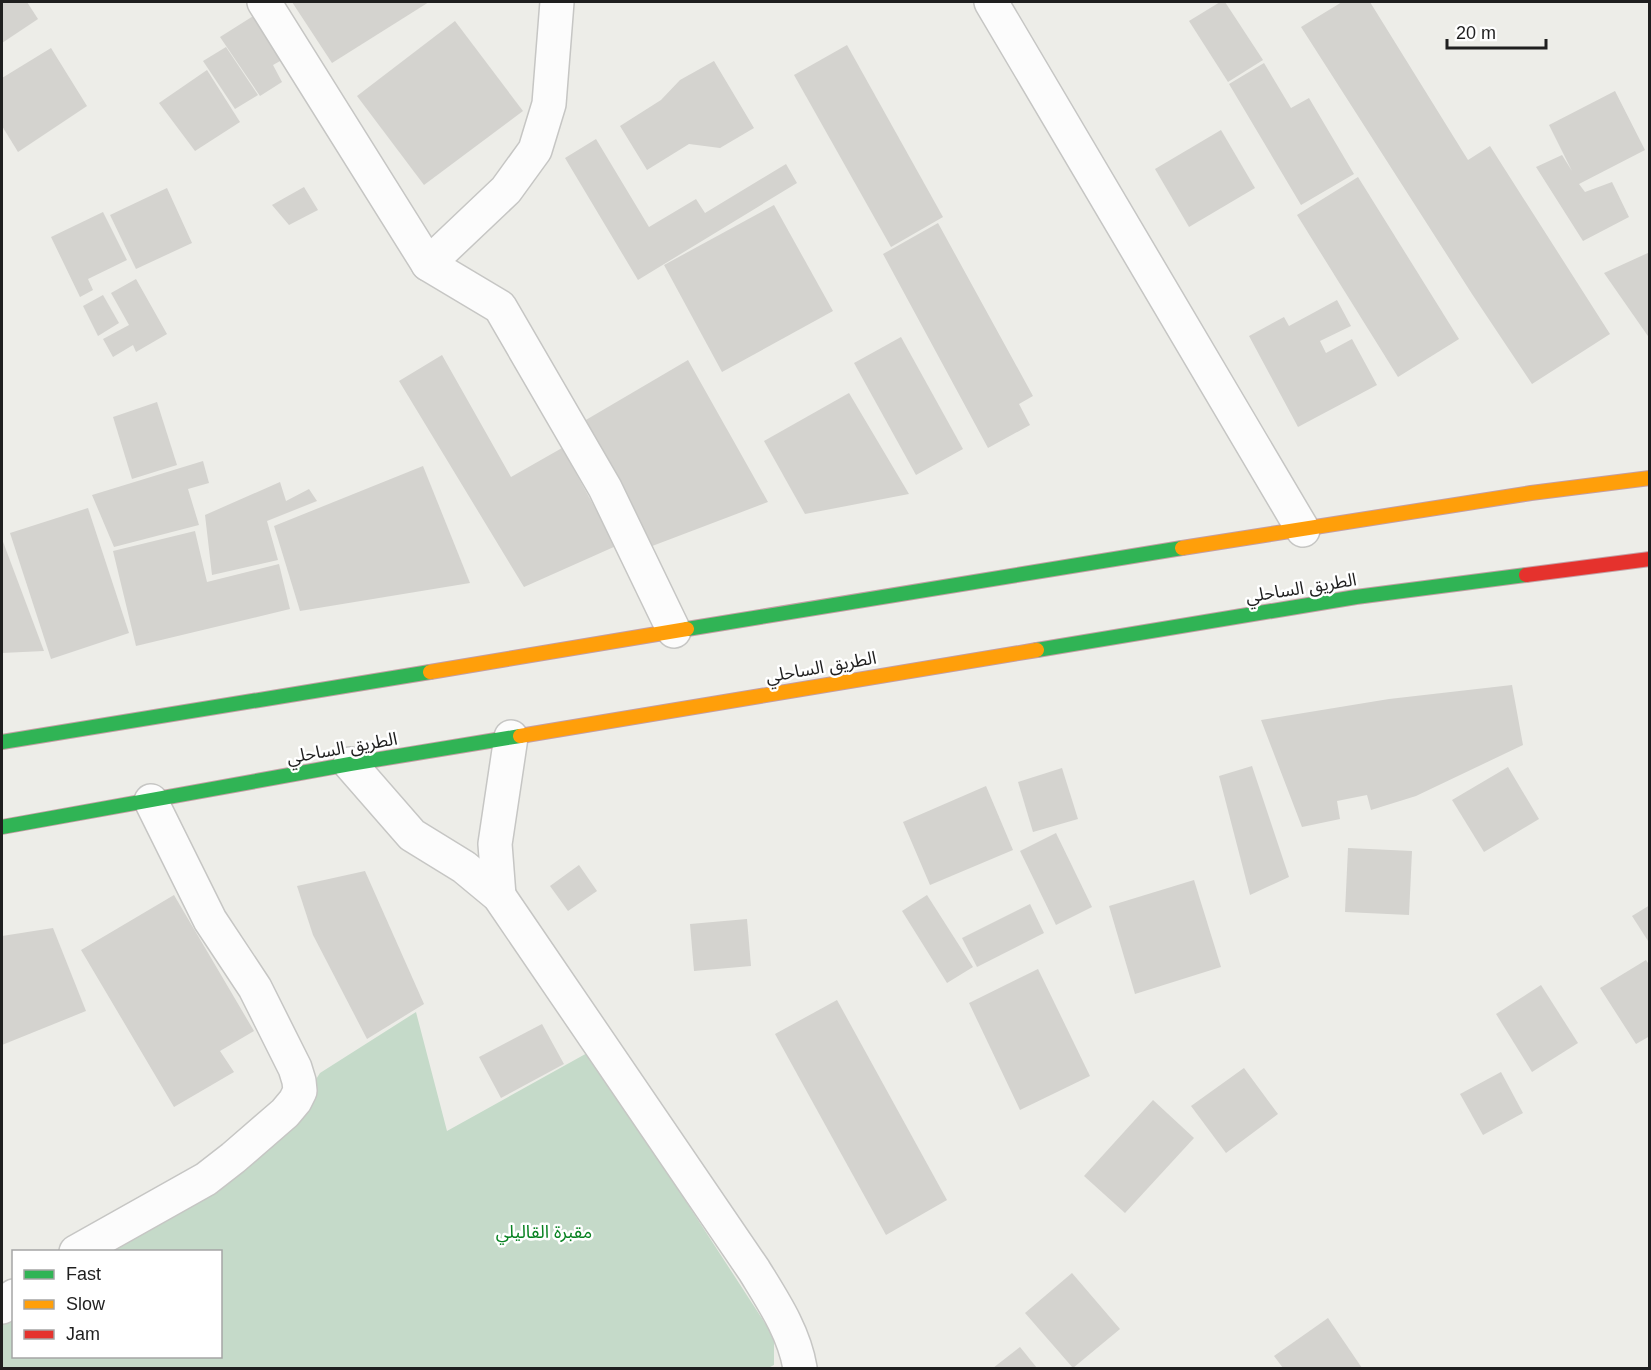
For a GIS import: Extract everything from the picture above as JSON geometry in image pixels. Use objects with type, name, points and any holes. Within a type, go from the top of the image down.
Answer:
[{"type":"highway","points":[[2,742],[1531,493],[1650,478]]},
{"type":"highway","name":"الطريق الساحلي","points":[[2,827],[350,764],[1356,597],[1650,559]]},
{"type":"street","points":[[264,2],[428,264],[500,307],[605,489],[674,631]]},
{"type":"street","points":[[428,264],[506,190],[535,150],[549,104],[556,2]]},
{"type":"street","points":[[991,2],[1303,530]]},
{"type":"street","points":[[499,896],[495,844],[511,737]]},
{"type":"street","points":[[350,764],[412,835],[465,867],[499,896],[754,1270],[783,1317],[797,1350],[800,1368]]},
{"type":"street","points":[[78,1250],[206,1179],[285,1113],[300,1091],[295,1068],[255,988],[210,920],[151,801]]},
{"type":"green space","name":"مقبرة القاليلي","points":[[416,1012],[447,1131],[589,1052],[774,1337],[774,1365],[768,1368],[2,1368],[2,1320],[12,1309],[12,1358],[222,1358],[222,1250],[90,1250],[288,1123],[320,1073]]},
{"type":"building","points":[[2,2],[27,2],[38,19],[2,43]]},
{"type":"building","points":[[292,2],[429,2],[332,63]]},
{"type":"building","points":[[1220,2],[1225,2],[1263,60],[1228,82],[1189,21]]},
{"type":"building","points":[[1342,2],[1370,2],[1468,160],[1490,146],[1610,334],[1532,384],[1301,27]]},
{"type":"building","points":[[261,11],[289,56],[273,65],[282,82],[260,96],[220,37]]},
{"type":"building","points":[[455,21],[523,111],[424,185],[357,96]]},
{"type":"building","points":[[847,45],[943,217],[891,247],[794,75]]},
{"type":"building","points":[[226,47],[258,95],[235,109],[203,61]]},
{"type":"building","points":[[51,48],[87,106],[18,152],[2,126],[2,78]]},
{"type":"building","points":[[714,61],[754,128],[720,148],[689,144],[647,170],[620,126],[661,100],[680,80]]},
{"type":"building","points":[[1264,63],[1291,108],[1309,98],[1354,174],[1301,205],[1229,84]]},
{"type":"building","points":[[207,70],[240,122],[195,151],[159,103]]},
{"type":"building","points":[[1615,91],[1645,150],[1579,184],[1585,192],[1612,182],[1629,217],[1583,241],[1536,167],[1562,155],[1572,171],[1549,125]]},
{"type":"building","points":[[1221,130],[1255,188],[1189,227],[1155,169]]},
{"type":"building","points":[[596,139],[649,227],[696,199],[705,213],[786,164],[797,183],[638,280],[565,158]]},
{"type":"building","points":[[1358,177],[1459,339],[1398,377],[1297,215]]},
{"type":"building","points":[[304,187],[318,210],[289,225],[272,205]]},
{"type":"building","points":[[167,188],[192,243],[136,269],[110,215]]},
{"type":"building","points":[[774,205],[833,311],[722,372],[664,265]]},
{"type":"building","points":[[103,212],[127,260],[88,279],[93,290],[80,297],[51,237]]},
{"type":"building","points":[[938,223],[1033,396],[1019,404],[1030,425],[988,448],[883,254]]},
{"type":"building","points":[[1650,252],[1650,339],[1604,273]]},
{"type":"building","points":[[136,279],[167,334],[136,352],[133,345],[113,357],[103,339],[129,325],[111,293]]},
{"type":"building","points":[[103,295],[119,323],[98,336],[83,306]]},
{"type":"building","points":[[1337,300],[1351,326],[1320,341],[1326,353],[1352,339],[1377,385],[1298,427],[1249,336],[1284,317],[1289,326]]},
{"type":"building","points":[[901,337],[963,449],[916,475],[854,363]]},
{"type":"building","points":[[442,355],[511,477],[562,448],[616,546],[524,587],[399,381]]},
{"type":"building","points":[[688,360],[768,502],[647,548],[579,424]]},
{"type":"building","points":[[849,393],[909,494],[805,514],[764,441]]},
{"type":"building","points":[[157,402],[177,465],[132,479],[113,417]]},
{"type":"building","points":[[203,461],[209,483],[188,489],[199,525],[114,547],[92,495]]},
{"type":"building","points":[[423,466],[470,583],[300,611],[274,526]]},
{"type":"building","points":[[280,482],[286,501],[309,489],[317,501],[267,521],[278,560],[212,575],[205,515]]},
{"type":"building","points":[[88,508],[129,633],[51,659],[10,533]]},
{"type":"building","points":[[195,531],[207,582],[279,564],[290,609],[136,646],[113,551]]},
{"type":"building","points":[[2,539],[44,651],[2,653]]},
{"type":"building","points":[[1512,685],[1523,745],[1416,796],[1371,810],[1367,795],[1337,801],[1340,819],[1302,827],[1261,720],[1389,699]]},
{"type":"building","points":[[1252,766],[1289,877],[1250,895],[1219,776]]},
{"type":"building","points":[[1508,767],[1539,819],[1484,852],[1452,800]]},
{"type":"building","points":[[1062,768],[1078,819],[1033,832],[1018,782]]},
{"type":"building","points":[[986,786],[1013,850],[930,885],[903,822]]},
{"type":"building","points":[[1056,833],[1092,907],[1056,925],[1020,851]]},
{"type":"building","points":[[1348,848],[1412,851],[1409,915],[1345,912]]},
{"type":"building","points":[[579,865],[597,891],[568,911],[550,886]]},
{"type":"building","points":[[365,871],[424,1004],[367,1039],[313,935],[297,886]]},
{"type":"building","points":[[1194,880],[1221,967],[1135,994],[1109,906]]},
{"type":"building","points":[[174,895],[254,1031],[220,1051],[234,1072],[174,1107],[81,950]]},
{"type":"building","points":[[927,895],[973,967],[947,983],[902,911]]},
{"type":"building","points":[[1030,904],[1044,933],[977,967],[962,938]]},
{"type":"building","points":[[1650,905],[1650,944],[1632,916]]},
{"type":"building","points":[[747,919],[751,966],[694,971],[690,924]]},
{"type":"building","points":[[53,928],[86,1011],[2,1045],[2,936]]},
{"type":"building","points":[[1646,960],[1650,966],[1650,1036],[1636,1044],[1600,988]]},
{"type":"building","points":[[1038,969],[1090,1076],[1020,1110],[969,1003]]},
{"type":"building","points":[[1541,985],[1578,1043],[1532,1072],[1496,1014]]},
{"type":"building","points":[[837,1000],[947,1200],[886,1235],[775,1034]]},
{"type":"building","points":[[542,1024],[564,1064],[501,1098],[479,1057]]},
{"type":"building","points":[[1244,1068],[1278,1114],[1226,1153],[1191,1106]]},
{"type":"building","points":[[1501,1072],[1523,1113],[1483,1135],[1460,1094]]},
{"type":"building","points":[[1153,1100],[1194,1138],[1125,1213],[1084,1176]]},
{"type":"building","points":[[1072,1273],[1120,1329],[1073,1368],[1025,1313]]},
{"type":"building","points":[[1328,1318],[1362,1368],[1283,1368],[1274,1356]]},
{"type":"building","points":[[1020,1347],[1037,1368],[993,1368]]},
{"type":"traffic: fast","points":[[687,629],[1182,548]]},
{"type":"traffic: fast","points":[[1037,650],[1356,597],[1526,575]]},
{"type":"traffic: fast","points":[[2,742],[430,672]]},
{"type":"traffic: fast","points":[[2,827],[350,764],[520,736]]},
{"type":"traffic: slow","points":[[1182,548],[1531,493],[1650,478]]},
{"type":"traffic: slow","points":[[430,672],[687,629]]},
{"type":"traffic: slow","points":[[520,736],[1037,650]]},
{"type":"traffic: jam","points":[[1526,575],[1650,559]]}]
